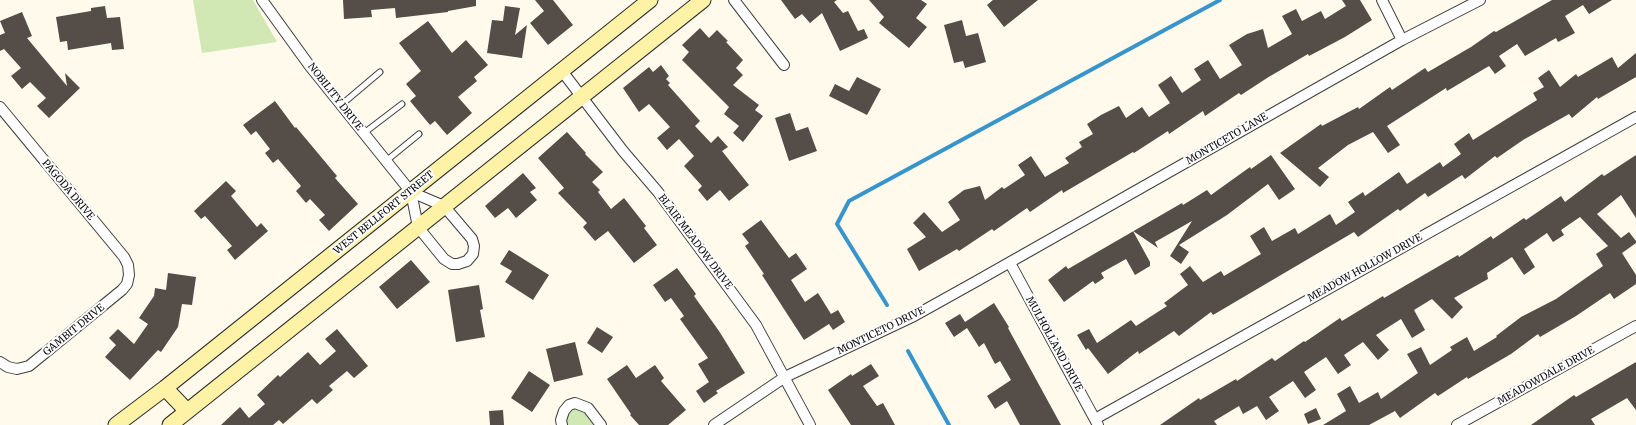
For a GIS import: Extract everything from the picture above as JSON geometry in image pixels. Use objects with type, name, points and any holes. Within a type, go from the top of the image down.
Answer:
[{"type":"main road","name":"WEST BELLFORT STREET","points":[[116,425],[165,388],[650,0]]},
{"type":"main road","points":[[170,425],[703,0]]},
{"type":"main road","points":[[165,388],[187,412]]},
{"type":"street","name":"NOBILITY DRIVE","points":[[262,0],[309,65],[411,192],[418,227],[444,259],[452,264],[467,261],[473,254],[474,246],[472,239],[444,206],[411,192]]},
{"type":"street","points":[[734,0],[784,65]]},
{"type":"street","points":[[1382,0],[1402,40]]},
{"type":"street","name":"MONTICETO LANE","points":[[975,282],[1402,40],[1480,0]]},
{"type":"street","name":"BLAIR MEADOW DRIVE","points":[[562,71],[623,151],[658,192],[756,324],[810,425]]},
{"type":"street","name":"PAGODA DRIVE","points":[[0,108],[124,257],[128,265],[129,275]]},
{"type":"street","name":"MEADOW HOLLOW DRIVE","points":[[1096,422],[1636,117]]},
{"type":"street","name":"MULHOLLAND DRIVE","points":[[1010,263],[1096,422]]},
{"type":"street","name":"GAMBIT DRIVE","points":[[4,364],[17,369],[29,366],[122,290],[127,284],[129,275]]},
{"type":"street","name":"MONTICETO DRIVE","points":[[785,377],[914,316],[975,282]]},
{"type":"street","name":"MEADOWDALE DRIVE","points":[[1457,425],[1636,326]]},
{"type":"street","points":[[714,425],[785,377]]},
{"type":"street","points":[[562,425],[561,420],[564,412],[569,405],[575,403],[588,408],[601,425]]},
{"type":"lane","points":[[341,104],[380,72]]},
{"type":"lane","points":[[364,134],[402,104]]},
{"type":"lane","points":[[386,161],[419,134]]},
{"type":"green space","points":[[193,0],[253,0],[277,42],[202,53]]},
{"type":"green space","points":[[569,406],[582,406],[599,425],[563,425]]},
{"type":"building","points":[[343,0],[476,0],[476,6],[448,12],[396,18],[395,8],[371,10],[372,17],[344,19]]},
{"type":"building","points":[[535,0],[553,0],[573,25],[548,45],[530,23],[544,11]]},
{"type":"building","points":[[781,0],[837,0],[834,2],[843,13],[848,11],[858,31],[864,29],[868,38],[840,51],[822,13],[810,23],[802,14],[795,19]]},
{"type":"building","points":[[869,0],[921,0],[927,4],[916,18],[927,27],[909,48],[879,23],[884,17]]},
{"type":"building","points":[[993,0],[1038,0],[1004,27],[987,5]]},
{"type":"building","points":[[1342,0],[1360,0],[1372,20],[1345,37],[1309,56],[1308,54],[1241,95],[1239,93],[1205,116],[1203,111],[1169,134],[1168,131],[1134,153],[1133,152],[1063,193],[1062,190],[1030,212],[1027,208],[994,231],[992,229],[959,251],[957,249],[919,271],[907,249],[926,237],[913,223],[924,212],[942,232],[960,220],[948,202],[964,190],[980,186],[985,200],[1002,187],[1004,189],[1025,175],[1018,165],[1031,156],[1045,177],[1069,163],[1065,158],[1082,147],[1079,142],[1093,134],[1087,124],[1101,115],[1119,106],[1126,118],[1142,107],[1149,117],[1170,103],[1158,85],[1171,76],[1182,93],[1201,80],[1194,69],[1208,60],[1220,79],[1242,65],[1229,45],[1247,34],[1263,29],[1268,48],[1292,34],[1282,16],[1296,9],[1302,21],[1321,11],[1325,19],[1346,6]]},
{"type":"building","points":[[1552,0],[1612,0],[1589,14],[1583,5],[1565,16],[1575,33],[1558,42],[1556,38],[1525,56],[1517,44],[1499,56],[1506,66],[1495,74],[1489,66],[1447,91],[1446,88],[1387,126],[1400,145],[1388,153],[1373,132],[1348,145],[1318,168],[1329,177],[1320,187],[1280,153],[1321,124],[1322,126],[1358,107],[1359,109],[1390,87],[1392,90],[1425,68],[1428,72],[1471,47],[1494,31],[1496,32]]},
{"type":"building","points":[[105,6],[107,18],[120,17],[124,49],[112,50],[111,43],[68,50],[67,41],[60,42],[56,17],[91,11],[91,8]]},
{"type":"building","points":[[505,6],[520,8],[515,35],[527,25],[522,58],[487,53],[492,20],[503,21]]},
{"type":"building","points":[[22,12],[32,36],[27,38],[67,86],[65,73],[80,88],[49,118],[37,106],[46,98],[30,82],[22,89],[11,76],[21,68],[4,49],[0,51],[0,35],[5,33],[0,21]]},
{"type":"building","points":[[962,20],[966,36],[978,33],[986,62],[965,68],[963,61],[954,63],[944,25]]},
{"type":"building","points":[[428,21],[452,53],[466,40],[488,65],[474,77],[477,81],[458,97],[472,113],[447,135],[435,121],[430,125],[410,101],[416,96],[406,84],[421,71],[399,43]]},
{"type":"building","points":[[700,28],[709,38],[717,30],[743,60],[736,68],[743,75],[733,85],[759,105],[755,110],[763,116],[743,142],[733,133],[739,126],[724,114],[729,107],[682,60],[689,52],[682,45]]},
{"type":"building","points":[[1636,53],[1636,77],[1598,99],[1597,97],[1572,118],[1569,114],[1523,140],[1497,158],[1495,156],[1465,179],[1462,175],[1428,197],[1425,193],[1400,211],[1398,209],[1358,237],[1354,232],[1213,315],[1211,312],[1179,336],[1174,331],[1139,354],[1138,351],[1108,374],[1088,348],[1086,350],[1077,335],[1089,329],[1097,343],[1131,320],[1136,326],[1167,306],[1164,303],[1188,285],[1180,274],[1190,266],[1203,282],[1221,271],[1224,276],[1261,254],[1250,236],[1264,227],[1272,241],[1295,228],[1298,234],[1330,214],[1336,225],[1355,212],[1348,202],[1363,192],[1365,196],[1399,172],[1407,184],[1440,162],[1443,167],[1461,154],[1454,144],[1469,133],[1473,140],[1537,100],[1533,93],[1544,87],[1538,78],[1549,70],[1560,87],[1576,74],[1578,77],[1612,57],[1618,68]]},
{"type":"building","points":[[661,65],[669,76],[666,79],[670,83],[668,85],[700,121],[695,126],[711,143],[718,136],[728,147],[722,151],[749,185],[729,201],[720,190],[707,201],[698,190],[702,186],[684,166],[694,156],[679,139],[667,150],[657,138],[670,127],[649,104],[639,112],[623,88],[649,67],[653,72]]},
{"type":"building","points":[[857,77],[881,89],[867,115],[829,96],[835,84],[849,91]]},
{"type":"building","points":[[275,101],[295,128],[296,127],[337,176],[335,178],[358,204],[329,231],[319,220],[325,215],[310,199],[306,203],[296,191],[301,186],[278,159],[273,163],[265,153],[270,149],[256,131],[251,135],[243,125]]},
{"type":"building","points":[[790,113],[796,131],[808,127],[817,151],[789,161],[775,118]]},
{"type":"building","points":[[567,132],[586,153],[585,154],[603,172],[592,182],[600,190],[598,192],[611,209],[624,198],[646,226],[644,228],[657,245],[634,263],[608,231],[595,241],[583,227],[587,223],[558,193],[564,188],[538,158]]},
{"type":"building","points":[[1271,155],[1295,189],[1279,200],[1268,184],[1227,215],[1179,245],[1189,252],[1181,264],[1170,256],[1192,221],[1155,242],[1158,248],[1133,231],[1182,203],[1183,205],[1207,190],[1211,195],[1250,167],[1251,169]]},
{"type":"building","points":[[1636,155],[1636,218],[1621,195],[1597,214],[1621,238],[1629,232],[1636,241],[1636,243],[1622,253],[1636,275],[1636,284],[1614,299],[1610,293],[1576,316],[1540,337],[1538,334],[1511,354],[1468,379],[1467,377],[1438,396],[1435,393],[1400,418],[1395,411],[1369,425],[1323,425],[1346,411],[1337,394],[1350,386],[1359,403],[1378,392],[1381,399],[1418,373],[1407,354],[1421,347],[1430,365],[1452,350],[1450,347],[1467,337],[1474,351],[1497,337],[1496,336],[1521,317],[1556,299],[1603,266],[1596,254],[1608,246],[1580,217],[1561,230],[1564,235],[1553,242],[1547,233],[1524,249],[1535,267],[1524,275],[1512,257],[1487,273],[1488,279],[1454,298],[1463,307],[1452,319],[1432,299],[1414,310],[1425,330],[1412,338],[1401,319],[1376,335],[1389,350],[1378,360],[1363,342],[1344,355],[1351,365],[1338,374],[1326,357],[1304,372],[1316,390],[1305,398],[1293,381],[1269,397],[1279,411],[1266,420],[1257,406],[1243,414],[1239,406],[1214,421],[1217,425],[1160,425],[1199,398],[1200,400],[1236,379],[1237,381],[1272,358],[1275,361],[1340,318],[1342,321],[1383,296],[1384,298],[1458,255],[1459,257],[1491,236],[1493,239],[1524,218],[1526,220],[1561,196],[1565,202],[1602,174],[1604,176]]},
{"type":"building","points":[[523,173],[536,188],[530,192],[537,200],[516,218],[508,208],[495,218],[485,206]]},
{"type":"building","points":[[226,181],[236,191],[231,196],[257,227],[261,223],[268,231],[235,260],[227,250],[232,246],[205,216],[201,219],[194,211]]},
{"type":"building","points":[[761,220],[789,258],[796,253],[807,269],[791,280],[805,302],[818,293],[831,314],[838,310],[845,322],[833,330],[829,324],[804,340],[762,275],[764,274],[745,246],[749,243],[742,234]]},
{"type":"building","points":[[1133,231],[1150,262],[1150,266],[1135,275],[1126,259],[1101,273],[1104,278],[1095,284],[1093,281],[1064,302],[1048,280],[1066,266],[1068,269]]},
{"type":"building","points":[[509,250],[549,275],[533,300],[505,282],[512,271],[500,264]]},
{"type":"building","points":[[411,260],[430,282],[397,309],[379,287]]},
{"type":"building","points":[[677,268],[696,294],[694,296],[719,331],[745,373],[716,391],[718,393],[704,403],[696,391],[709,382],[698,364],[708,358],[680,319],[684,316],[671,298],[665,302],[653,285]]},
{"type":"building","points":[[168,273],[196,277],[192,305],[182,304],[178,327],[161,352],[158,350],[130,380],[105,357],[116,345],[109,338],[118,329],[134,344],[148,324],[139,318],[154,296],[155,288],[166,290]]},
{"type":"building","points":[[479,285],[483,309],[480,310],[485,337],[456,342],[448,290]]},
{"type":"building","points":[[994,303],[1009,327],[1008,328],[1061,425],[1020,425],[1007,401],[995,409],[987,396],[1011,380],[1000,361],[995,364],[984,343],[979,347],[967,328],[954,337],[945,323],[960,314],[965,322]]},
{"type":"building","points":[[597,327],[613,337],[602,353],[587,343]]},
{"type":"building","points":[[337,329],[368,366],[354,378],[347,371],[329,386],[333,390],[317,404],[312,399],[283,424],[279,420],[273,425],[221,425],[240,407],[249,418],[265,404],[257,395],[278,375],[280,377],[308,352],[320,365],[336,351],[325,339]]},
{"type":"building","points":[[575,342],[583,375],[554,382],[546,349]]},
{"type":"building","points":[[1636,362],[1636,410],[1627,398],[1591,419],[1595,425],[1531,425],[1574,395],[1576,397]]},
{"type":"building","points":[[871,364],[879,376],[863,386],[877,406],[883,403],[895,425],[851,425],[828,390],[851,374],[852,376]]},
{"type":"building","points":[[627,365],[636,378],[655,365],[664,378],[661,381],[686,410],[668,425],[639,425],[630,415],[631,414],[607,379]]},
{"type":"building","points":[[529,371],[550,385],[532,412],[511,398]]},
{"type":"building","points":[[1316,408],[1321,419],[1308,424],[1304,414]]},
{"type":"building","points":[[503,410],[504,425],[490,425],[489,411]]},
{"type":"waterway","points":[[887,305],[837,224],[849,201],[1220,0]]},
{"type":"waterway","points":[[908,351],[949,425]]}]
